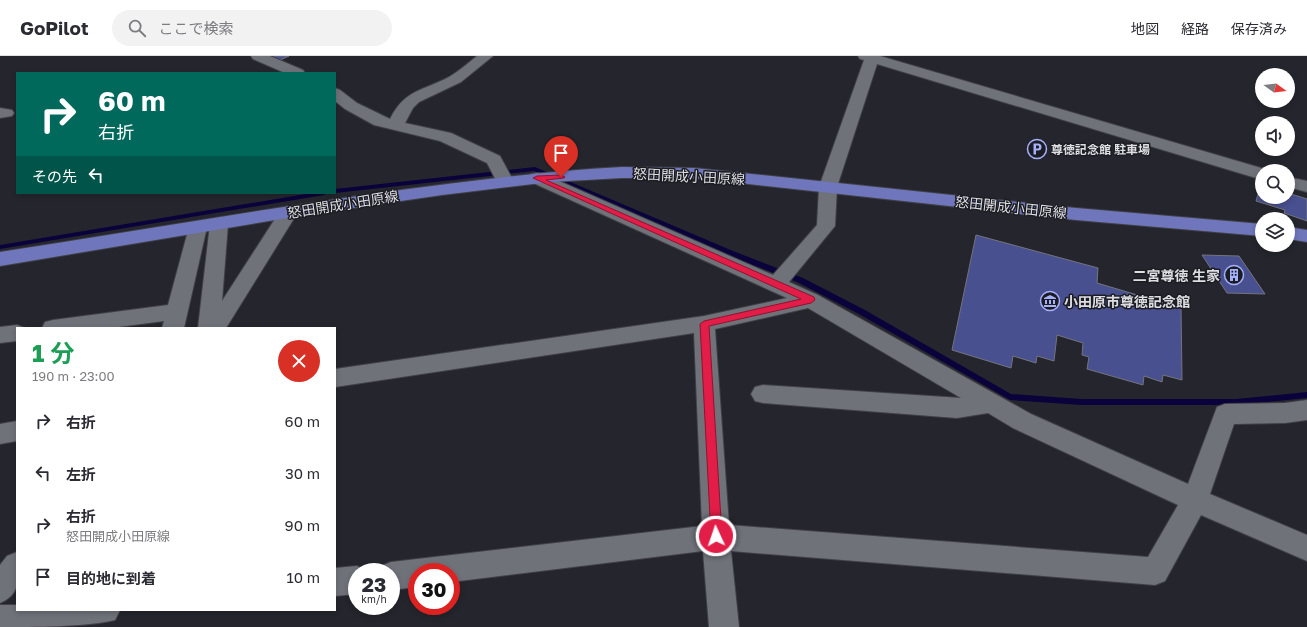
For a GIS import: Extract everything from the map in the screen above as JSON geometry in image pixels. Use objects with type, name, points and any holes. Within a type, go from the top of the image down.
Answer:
[{"type":"main road","name":"怒田開成小田原線","points":[[0,259],[288,212],[537,178],[623,172],[668,172],[828,187],[1076,214],[1255,229]]},
{"type":"main road","points":[[1295,234],[1307,236]]},
{"type":"street","points":[[258,56],[296,72]]},
{"type":"street","points":[[395,126],[401,111],[415,96],[456,79],[486,56]]},
{"type":"street","points":[[776,284],[826,226],[828,187],[869,57],[1255,172]]},
{"type":"street","points":[[336,94],[351,106],[380,122],[445,137],[494,160],[505,182]]},
{"type":"street","points":[[537,178],[811,300],[1022,421],[1195,500],[1307,548]]},
{"type":"street","points":[[1295,184],[1307,187]]},
{"type":"street","points":[[216,327],[288,212]]},
{"type":"street","points":[[209,327],[210,297],[217,254],[219,224]]},
{"type":"street","points":[[68,327],[176,320],[198,227]]},
{"type":"street","points":[[336,378],[704,324],[811,300]]},
{"type":"street","points":[[704,324],[716,536],[724,627]]},
{"type":"street","points":[[0,335],[16,333]]},
{"type":"street","points":[[763,394],[957,408],[991,403]]},
{"type":"street","points":[[460,567],[716,536],[1155,571],[1195,500],[1225,414],[1285,413],[1307,410]]},
{"type":"street","points":[[0,434],[16,431]]},
{"type":"street","points":[[0,589],[16,566]]},
{"type":"street","points":[[336,582],[348,581]]},
{"type":"street","points":[[18,619],[95,611]]},
{"type":"building","points":[[269,56],[289,56],[278,61]]},
{"type":"building","points":[[1295,195],[1307,199],[1307,221],[1295,217],[1295,212],[1284,212],[1285,210],[1266,204],[1295,204]]},
{"type":"building","points":[[976,235],[1098,268],[1097,283],[1181,308],[1182,380],[1163,375],[1162,382],[1144,376],[1143,385],[1087,369],[1089,357],[1082,355],[1083,343],[1057,335],[1054,361],[1037,356],[1036,363],[1013,356],[1011,368],[952,350]]},
{"type":"building","name":"二宮尊徳 生家","points":[[1202,255],[1239,256],[1265,294],[1227,293]]},
{"type":"waterway","points":[[336,191],[535,169],[730,253],[800,280],[862,312],[1010,397],[1081,402],[1236,402],[1307,395]]},
{"type":"waterway","points":[[0,247],[318,194]]},
{"type":"place","name":"尊徳記念館 駐車場","points":[[1037,149]]},
{"type":"place","name":"二宮尊徳 生家","points":[[1234,275]]},
{"type":"place","name":"小田原市尊徳記念館","points":[[1050,301]]},
{"type":"route","points":[[561,177],[537,178],[811,300],[704,324],[716,536]]}]
